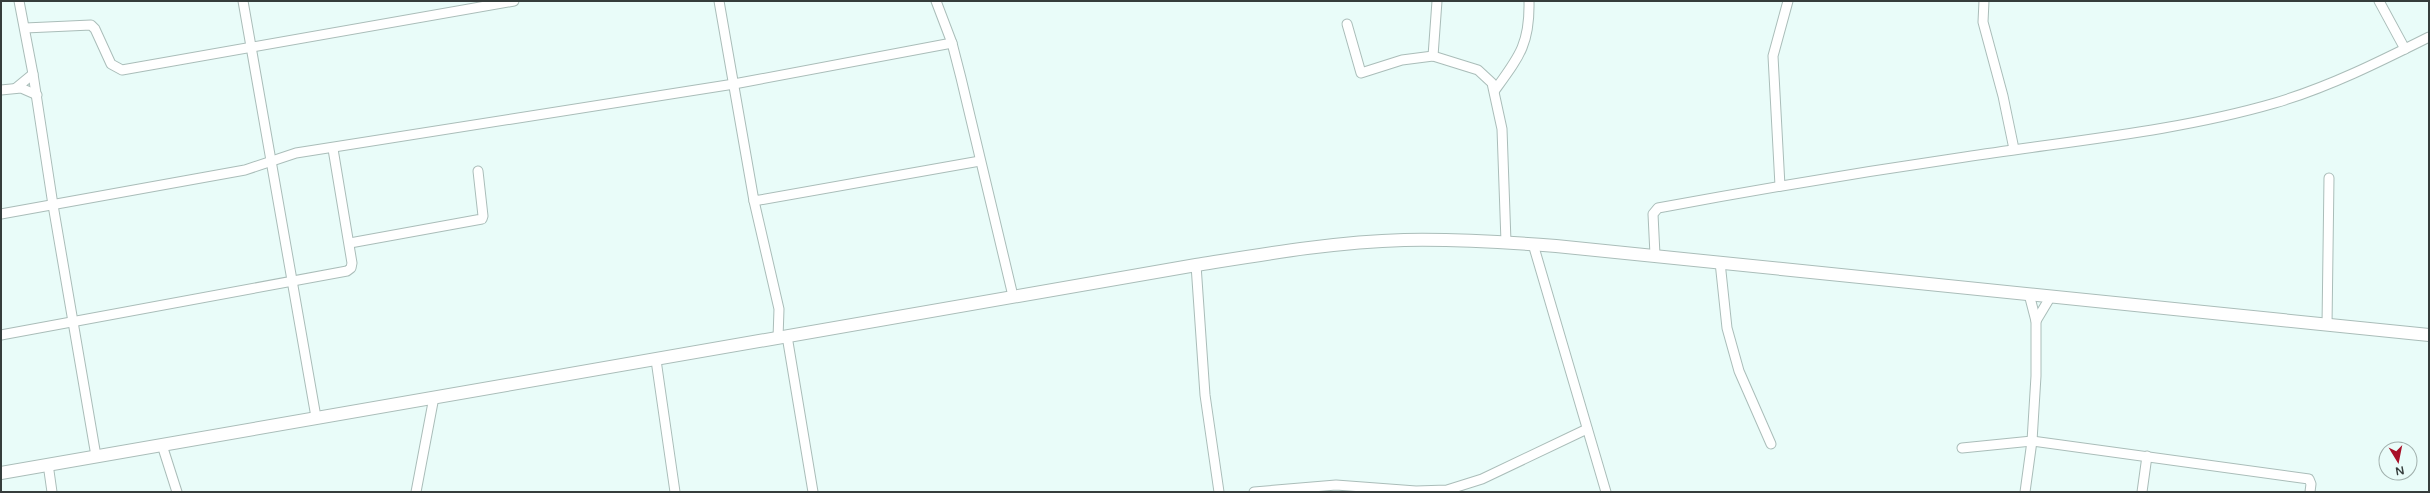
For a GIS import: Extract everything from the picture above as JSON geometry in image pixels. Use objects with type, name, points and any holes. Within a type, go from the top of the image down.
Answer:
[{"type":"main road","points":[[1,473],[316,417],[656,360],[1196,264],[1294,249],[1403,240],[1533,244],[2429,335]]},
{"type":"street","points":[[19,1],[34,74],[53,205],[96,456]]},
{"type":"street","points":[[243,1],[316,417]]},
{"type":"street","points":[[25,28],[91,25],[95,29],[111,64],[122,70],[251,48],[494,3],[514,1]]},
{"type":"street","points":[[719,1],[754,201],[779,309],[813,492]]},
{"type":"street","points":[[936,1],[952,43],[1013,296]]},
{"type":"street","points":[[1433,56],[1438,1]]},
{"type":"street","points":[[1495,90],[1515,63],[1525,45],[1530,25],[1529,1]]},
{"type":"street","points":[[1780,186],[1773,56],[1788,1]]},
{"type":"street","points":[[1984,1],[1983,22],[2003,96],[2014,150]]},
{"type":"street","points":[[2380,1],[2405,49]]},
{"type":"street","points":[[1347,24],[1361,73],[1396,62],[1433,56],[1478,70],[1492,83],[1495,90],[1502,129],[1506,242]]},
{"type":"street","points":[[1655,256],[1652,214],[1658,208],[1780,186],[2128,133],[2248,110],[2323,86],[2429,37]]},
{"type":"street","points":[[1,214],[245,170],[296,153],[734,84],[952,43]]},
{"type":"street","points":[[16,88],[34,74]]},
{"type":"street","points":[[1,90],[16,88],[37,95]]},
{"type":"street","points":[[1,335],[74,323],[347,271],[351,268],[352,263],[350,243],[333,148]]},
{"type":"street","points":[[754,201],[980,161]]},
{"type":"street","points":[[350,243],[482,219],[483,216],[478,171]]},
{"type":"street","points":[[2327,325],[2329,178]]},
{"type":"street","points":[[1533,244],[1606,492]]},
{"type":"street","points":[[1720,262],[1727,328],[1739,371],[1771,444]]},
{"type":"street","points":[[1196,264],[1205,395],[1219,492]]},
{"type":"street","points":[[2025,492],[2032,441],[2036,321],[2029,294]]},
{"type":"street","points":[[2036,321],[2051,296]]},
{"type":"street","points":[[656,360],[675,492]]},
{"type":"street","points":[[416,492],[434,397]]},
{"type":"street","points":[[1254,492],[1336,485],[1416,491],[1448,490],[1482,479],[1587,429]]},
{"type":"street","points":[[1962,448],[2032,441],[2309,479],[2311,484],[2310,492]]},
{"type":"street","points":[[162,445],[177,492]]},
{"type":"street","points":[[2142,492],[2147,456]]},
{"type":"street","points":[[48,464],[52,492]]}]
